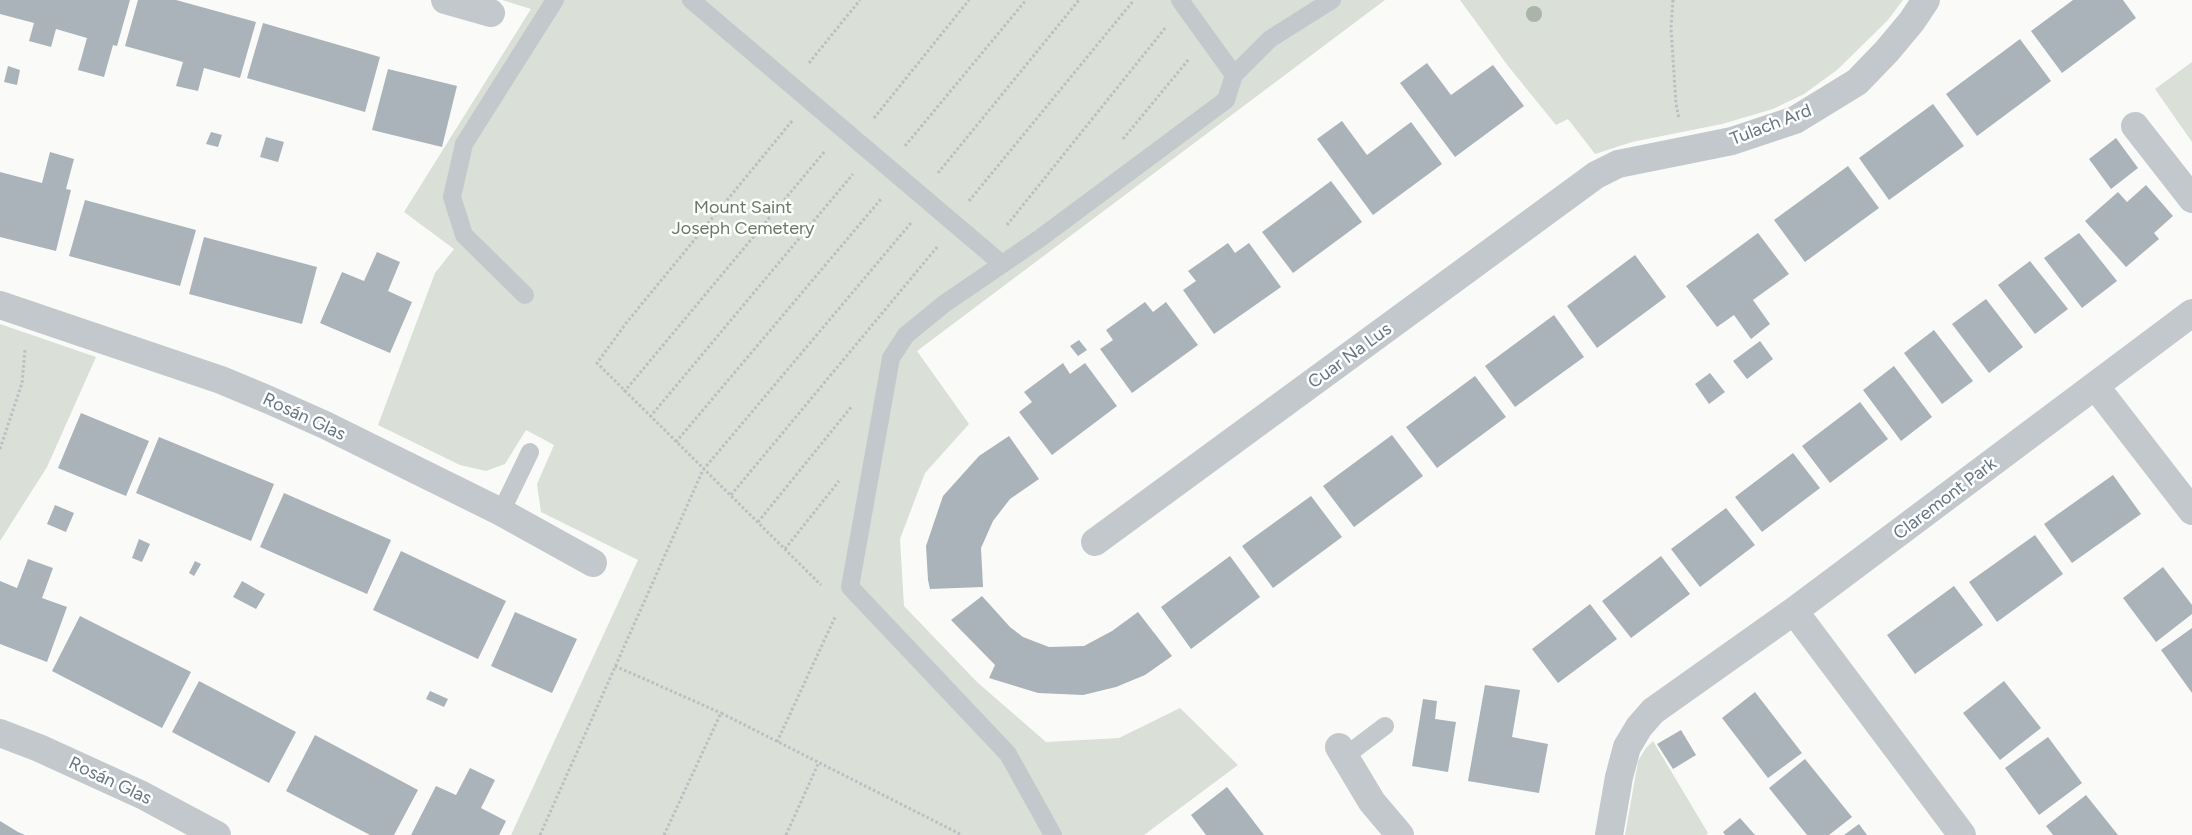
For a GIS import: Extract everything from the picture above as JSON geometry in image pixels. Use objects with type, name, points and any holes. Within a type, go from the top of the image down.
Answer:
[{"type":"street","points":[[448,0],[491,13]]},
{"type":"street","name":"Tulach Ard","points":[[1604,171],[1618,164],[1686,152],[1732,141],[1795,120],[1858,82],[1887,52],[1926,0]]},
{"type":"street","points":[[2135,126],[2192,199]]},
{"type":"street","name":"Cuar Na Lus","points":[[1095,542],[1604,171]]},
{"type":"street","name":"Rosán Glas","points":[[0,305],[221,380],[325,425],[500,512],[593,563]]},
{"type":"street","name":"Claremont Park","points":[[1609,835],[1619,777],[1627,747],[1652,711],[1794,611],[2192,313]]},
{"type":"street","points":[[2096,386],[2192,511]]},
{"type":"street","points":[[1794,611],[1962,835]]},
{"type":"street","name":"Rosán Glas","points":[[0,733],[39,748],[142,795],[217,835]]},
{"type":"street","points":[[1341,752],[1372,802],[1400,835]]},
{"type":"lane","points":[[525,295],[464,235],[452,196],[464,144],[555,0]]},
{"type":"lane","points":[[691,0],[1002,264]]},
{"type":"lane","points":[[1053,835],[1008,754],[850,588],[891,358],[906,335],[944,304],[1047,233],[1226,100],[1234,75],[1270,39],[1332,0]]},
{"type":"lane","points":[[1182,2],[1234,75]]},
{"type":"lane","points":[[500,512],[530,452]]},
{"type":"lane","points":[[1341,752],[1385,726]]},
{"type":"path","points":[[777,742],[850,588],[825,590],[731,495],[624,392],[597,363],[627,322],[809,100],[806,66],[860,0]]},
{"type":"path","points":[[624,392],[969,0]]},
{"type":"path","points":[[676,442],[894,172],[1026,0]]},
{"type":"path","points":[[540,835],[703,470],[925,198],[1080,0]]},
{"type":"path","points":[[731,495],[1134,0]]},
{"type":"path","points":[[1673,0],[1671,28],[1676,104],[1686,152]]},
{"type":"path","points":[[986,250],[1182,2]]},
{"type":"path","points":[[650,417],[871,152]]},
{"type":"path","points":[[0,449],[22,383],[30,314]]},
{"type":"path","points":[[758,522],[855,403]]},
{"type":"path","points":[[784,548],[840,479]]},
{"type":"path","points":[[615,666],[721,713],[962,835]]},
{"type":"path","points":[[664,835],[721,713]]},
{"type":"path","points":[[786,835],[819,762]]},
{"type":"green space","name":"Mount Saint Joseph Cemetery","points":[[502,0],[1385,0],[917,351],[969,424],[925,473],[900,539],[904,606],[977,682],[1046,742],[1119,738],[1180,708],[1238,765],[1144,835],[511,835],[638,560],[541,512],[537,484],[554,445],[526,430],[505,464],[486,471],[460,465],[378,425],[435,273],[454,249],[404,212],[531,9]]},
{"type":"green space","points":[[1460,0],[1903,0],[1888,20],[1837,70],[1804,94],[1773,109],[1722,124],[1632,142],[1595,154],[1568,119],[1556,125],[1508,66]]},
{"type":"green space","points":[[2192,62],[2192,142],[2155,89]]},
{"type":"green space","points":[[0,324],[96,357],[47,467],[0,541]]},
{"type":"green space","points":[[1653,741],[1708,833],[1706,835],[1625,835],[1638,761]]},
{"type":"building","points":[[0,0],[130,0],[117,46],[113,45],[104,77],[78,70],[87,38],[56,29],[51,47],[29,41],[34,23],[0,14]]},
{"type":"building","points":[[138,0],[176,0],[256,22],[240,78],[204,68],[198,91],[176,86],[183,62],[125,46]]},
{"type":"building","points":[[2073,0],[2123,0],[2136,18],[2062,73],[2031,31]]},
{"type":"building","points":[[263,23],[380,57],[365,112],[247,78]]},
{"type":"building","points":[[2020,39],[2051,81],[1977,136],[1946,94]]},
{"type":"building","points":[[1427,63],[1451,95],[1493,65],[1524,106],[1455,157],[1400,83]]},
{"type":"building","points":[[8,66],[20,70],[17,85],[4,82]]},
{"type":"building","points":[[388,69],[457,86],[442,147],[372,130]]},
{"type":"building","points":[[1933,104],[1964,146],[1889,200],[1859,158]]},
{"type":"building","points":[[1342,121],[1367,155],[1411,122],[1442,164],[1373,215],[1317,139]]},
{"type":"building","points":[[211,132],[222,135],[218,147],[206,144]]},
{"type":"building","points":[[266,137],[284,142],[278,162],[260,157]]},
{"type":"building","points":[[2116,138],[2138,168],[2111,189],[2089,159]]},
{"type":"building","points":[[50,152],[74,159],[66,189],[71,190],[56,251],[0,237],[0,172],[42,183]]},
{"type":"building","points":[[1848,166],[1879,208],[1805,262],[1774,220]]},
{"type":"building","points":[[1331,181],[1362,222],[1293,273],[1262,232]]},
{"type":"building","points":[[2146,185],[2173,216],[2154,233],[2159,239],[2126,267],[2085,221],[2118,192],[2127,202]]},
{"type":"building","points":[[85,200],[196,230],[180,286],[69,256]]},
{"type":"building","points":[[1758,233],[1789,274],[1753,300],[1770,324],[1751,339],[1734,315],[1717,327],[1686,286]]},
{"type":"building","points":[[2079,233],[2117,281],[2082,308],[2044,258]]},
{"type":"building","points":[[204,237],[317,267],[302,324],[189,294]]},
{"type":"building","points":[[1228,243],[1235,253],[1249,243],[1281,287],[1214,334],[1183,290],[1196,281],[1188,271]]},
{"type":"building","points":[[377,252],[400,262],[388,291],[412,302],[390,353],[320,323],[342,272],[364,281]]},
{"type":"building","points":[[1635,255],[1666,297],[1597,348],[1567,306]]},
{"type":"building","points":[[2030,261],[2068,309],[2035,334],[1998,285]]},
{"type":"building","points":[[1986,299],[2023,347],[1989,373],[1952,324]]},
{"type":"building","points":[[1145,302],[1153,312],[1166,302],[1198,345],[1132,393],[1100,349],[1113,340],[1106,330]]},
{"type":"building","points":[[1554,315],[1584,357],[1515,407],[1485,366]]},
{"type":"building","points":[[1934,330],[1973,381],[1942,404],[1904,353]]},
{"type":"building","points":[[1079,340],[1087,350],[1078,356],[1070,346]]},
{"type":"building","points":[[1760,341],[1773,359],[1747,379],[1733,361]]},
{"type":"building","points":[[1063,363],[1070,374],[1085,363],[1117,406],[1052,455],[1019,412],[1032,402],[1024,392]]},
{"type":"building","points":[[1894,366],[1932,417],[1901,441],[1863,390]]},
{"type":"building","points":[[1710,373],[1725,392],[1709,404],[1695,384]]},
{"type":"building","points":[[1475,376],[1506,417],[1437,468],[1406,427]]},
{"type":"building","points":[[1860,402],[1888,439],[1830,483],[1802,446]]},
{"type":"building","points":[[81,413],[149,441],[126,496],[58,468]]},
{"type":"building","points":[[1392,435],[1423,476],[1354,527],[1323,486]]},
{"type":"building","points":[[1009,436],[1039,479],[1010,499],[993,521],[981,548],[983,587],[930,589],[926,546],[943,496],[979,456]]},
{"type":"building","points":[[159,437],[274,484],[251,541],[136,493]]},
{"type":"building","points":[[1793,453],[1820,488],[1762,532],[1735,497]]},
{"type":"building","points":[[2113,475],[2141,514],[2072,563],[2044,524]]},
{"type":"building","points":[[284,493],[391,540],[367,594],[260,547]]},
{"type":"building","points":[[1311,496],[1342,537],[1273,588],[1242,546]]},
{"type":"building","points":[[55,505],[74,513],[66,532],[47,524]]},
{"type":"building","points":[[1726,508],[1755,545],[1700,587],[1671,549]]},
{"type":"building","points":[[2035,535],[2063,574],[1997,622],[1969,582]]},
{"type":"building","points":[[139,539],[150,544],[142,562],[132,558]]},
{"type":"building","points":[[401,551],[506,601],[478,659],[373,610]]},
{"type":"building","points":[[1230,556],[1260,597],[1191,649],[1161,607]]},
{"type":"building","points":[[1661,556],[1690,594],[1631,638],[1602,601]]},
{"type":"building","points":[[28,559],[53,568],[42,598],[67,607],[47,662],[0,644],[0,581],[17,588]]},
{"type":"building","points":[[195,561],[201,564],[194,576],[189,573]]},
{"type":"building","points":[[2163,567],[2192,605],[2192,614],[2156,642],[2123,598]]},
{"type":"building","points":[[242,581],[265,594],[256,609],[233,597]]},
{"type":"building","points":[[1954,586],[1983,625],[1915,674],[1887,635]]},
{"type":"building","points":[[982,596],[1010,627],[1023,637],[1049,647],[1084,646],[1112,631],[1138,612],[1172,656],[1145,675],[1116,687],[1083,695],[1038,693],[989,678],[995,665],[951,620]]},
{"type":"building","points":[[1590,604],[1617,639],[1558,683],[1532,649]]},
{"type":"building","points":[[515,612],[577,639],[552,693],[491,666]]},
{"type":"building","points":[[80,616],[191,672],[162,728],[52,671]]},
{"type":"building","points":[[2192,628],[2192,693],[2161,650]]},
{"type":"building","points":[[199,681],[296,732],[269,783],[172,732]]},
{"type":"building","points":[[2004,681],[2041,728],[2000,760],[1963,713]]},
{"type":"building","points":[[1485,685],[1520,690],[1512,737],[1548,744],[1539,793],[1468,781]]},
{"type":"building","points":[[430,691],[448,699],[444,707],[426,699]]},
{"type":"building","points":[[1755,692],[1802,753],[1768,778],[1722,718]]},
{"type":"building","points":[[1423,699],[1437,701],[1435,719],[1456,722],[1448,772],[1412,766]]},
{"type":"building","points":[[1681,730],[1696,755],[1673,769],[1657,744]]},
{"type":"building","points":[[315,735],[418,790],[394,835],[370,835],[286,791]]},
{"type":"building","points":[[2048,737],[2082,783],[2039,815],[2005,768]]},
{"type":"building","points":[[1805,759],[1852,817],[1829,835],[1807,835],[1769,788]]},
{"type":"building","points":[[470,768],[495,780],[481,808],[506,821],[499,835],[411,835],[436,786],[456,795]]},
{"type":"building","points":[[1227,787],[1264,835],[1206,835],[1191,815]]},
{"type":"building","points":[[2086,795],[2118,835],[2053,835],[2046,826]]},
{"type":"building","points":[[1740,818],[1755,835],[1725,835],[1723,832]]},
{"type":"building","points":[[0,821],[18,832],[25,835],[0,835]]},
{"type":"building","points":[[1859,824],[1867,835],[1844,835]]}]
